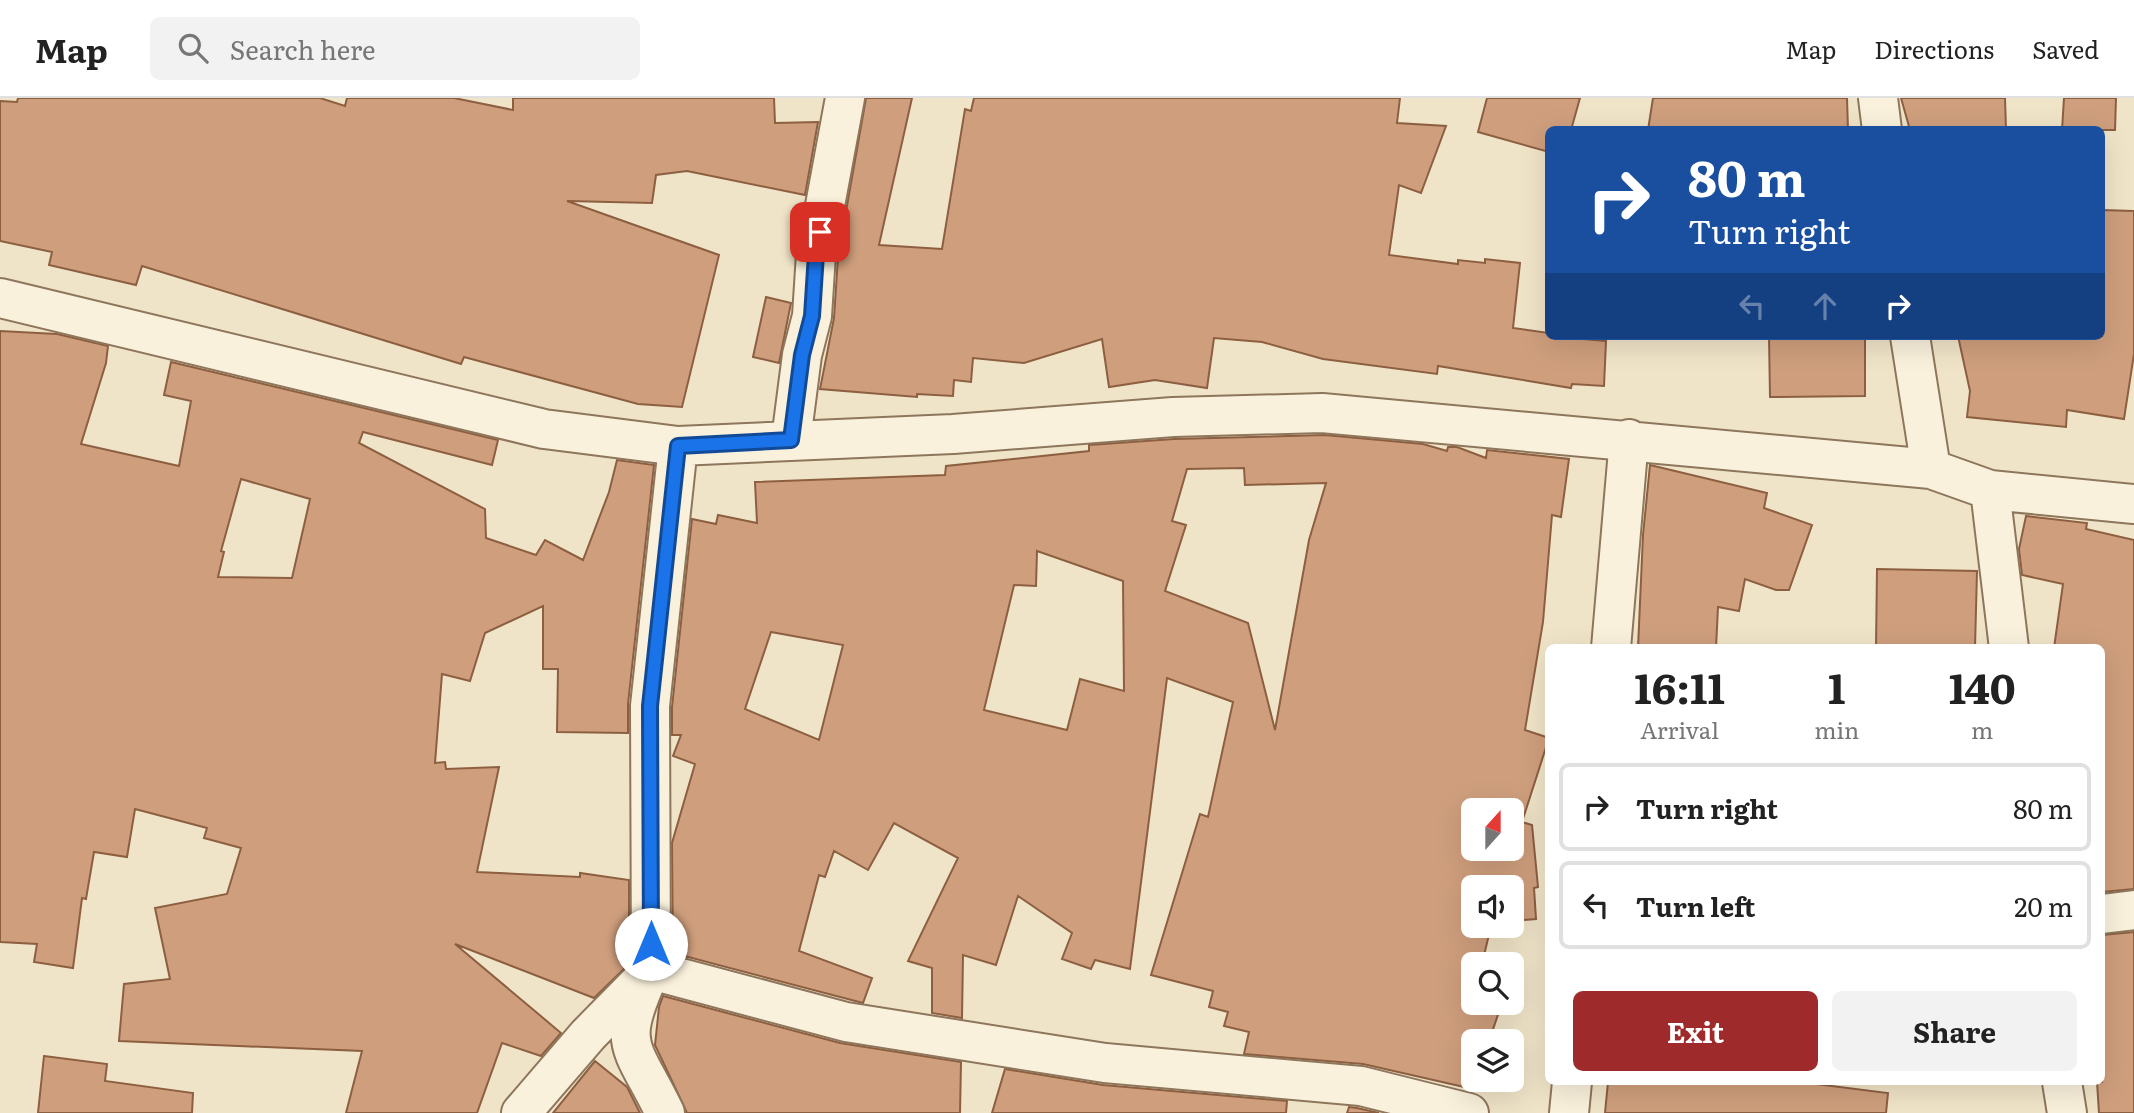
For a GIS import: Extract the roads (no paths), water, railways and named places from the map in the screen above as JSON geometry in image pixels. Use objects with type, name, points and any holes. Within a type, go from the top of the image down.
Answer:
[{"type":"street","points":[[791,440],[802,355],[812,316],[816,254],[845,98]]},
{"type":"street","points":[[1878,98],[1882,126]]},
{"type":"street","points":[[0,298],[544,429],[678,446],[953,435],[1173,417],[1322,413],[1629,439],[1931,469],[1990,490],[2134,503]]},
{"type":"street","points":[[1911,340],[1931,469]]},
{"type":"street","points":[[1611,644],[1629,439]]},
{"type":"street","points":[[665,1113],[632,1052],[629,1033],[633,1009],[651,970],[650,706],[678,446]]},
{"type":"street","points":[[1990,490],[2009,644]]},
{"type":"street","points":[[2105,914],[2134,910]]},
{"type":"street","points":[[521,1113],[588,1035],[651,970]]},
{"type":"street","points":[[651,970],[846,1022],[1105,1063],[1361,1086],[1469,1113]]},
{"type":"street","points":[[1569,1113],[1572,1085]]},
{"type":"street","points":[[2063,1085],[2067,1113]]}]
